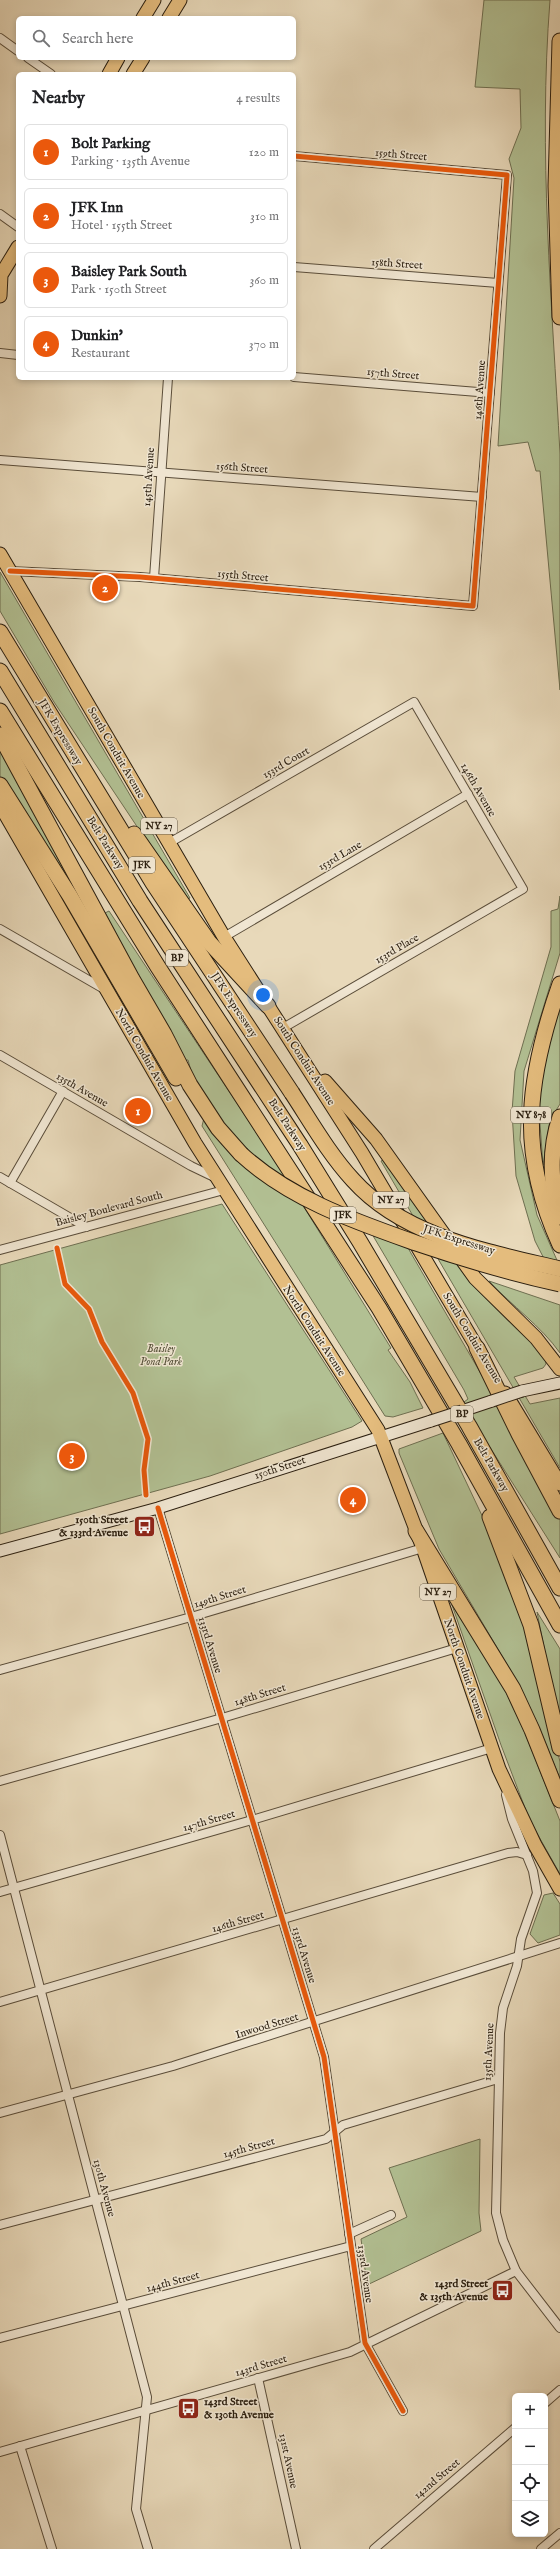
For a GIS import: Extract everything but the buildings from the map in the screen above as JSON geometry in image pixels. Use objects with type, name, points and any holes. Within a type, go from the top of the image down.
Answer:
[{"type":"highway","points":[[560,41],[556,179],[560,317]]},
{"type":"highway","name":"JFK Expressway","points":[[0,632],[153,883],[343,1170],[366,1193],[392,1213],[423,1229],[454,1240],[560,1269]]},
{"type":"highway","name":"Belt Parkway","points":[[0,671],[140,901],[300,1144],[357,1236],[469,1426],[560,1588]]},
{"type":"highway","points":[[46,709],[210,942],[268,1006]]},
{"type":"highway","name":"Belt Parkway","points":[[0,710],[165,978],[362,1281],[459,1444],[560,1625]]},
{"type":"highway","points":[[0,734],[127,982]]},
{"type":"highway","points":[[0,784],[70,896],[127,982]]},
{"type":"highway","name":"JFK Expressway","points":[[127,982],[196,1110],[218,1137],[280,1186],[342,1215],[456,1256],[560,1284]]},
{"type":"highway","name":"NY 878","points":[[560,984],[539,1050],[531,1112],[532,1146],[538,1180],[547,1214],[560,1245]]},
{"type":"highway","points":[[560,1116],[552,1147],[551,1167],[560,1217]]},
{"type":"highway","points":[[478,1348],[519,1434],[560,1511]]},
{"type":"highway","points":[[459,1444],[500,1540],[526,1609],[560,1748]]},
{"type":"highway","points":[[416,1531],[513,1689],[532,1730],[560,1800]]},
{"type":"main road","points":[[144,16],[154,0]]},
{"type":"main road","points":[[170,16],[180,0]]},
{"type":"main road","points":[[110,72],[117,60]]},
{"type":"main road","points":[[134,72],[142,60]]},
{"type":"main road","points":[[0,296],[0,275],[16,250]]},
{"type":"main road","name":"South Conduit Avenue","points":[[0,554],[224,937],[362,1153],[560,1484]]},
{"type":"main road","name":"North Conduit Avenue","points":[[1,807],[216,1178],[381,1436],[500,1769],[535,1845],[560,1889]]},
{"type":"main road","points":[[300,1055],[366,1126],[482,1287],[536,1338],[560,1369]]},
{"type":"main road","name":"150th Street","points":[[0,1551],[158,1508],[522,1391],[560,1383]]},
{"type":"street","points":[[0,38],[16,50]]},
{"type":"street","points":[[31,60],[48,72]]},
{"type":"street","name":"159th Street","points":[[296,156],[506,175]]},
{"type":"street","name":"146th Avenue","points":[[473,606],[506,175]]},
{"type":"street","points":[[0,214],[16,225]]},
{"type":"street","name":"158th Street","points":[[296,267],[498,283]]},
{"type":"street","points":[[0,353],[16,355]]},
{"type":"street","name":"157th Street","points":[[296,377],[490,393]]},
{"type":"street","name":"145th Avenue","points":[[154,578],[160,473],[168,380]]},
{"type":"street","name":"156th Street","points":[[0,460],[482,497]]},
{"type":"street","name":"155th Street","points":[[10,571],[154,578],[473,606]]},
{"type":"street","name":"146th Avenue","points":[[414,702],[523,889]]},
{"type":"street","name":"153rd Court","points":[[169,843],[414,702]]},
{"type":"street","name":"153rd Lane","points":[[224,937],[468,794]]},
{"type":"street","name":"153rd Place","points":[[283,1028],[523,889]]},
{"type":"street","points":[[0,929],[106,990]]},
{"type":"street","name":"135th Avenue","points":[[0,1055],[191,1166],[216,1178]]},
{"type":"street","points":[[10,1183],[62,1091]]},
{"type":"street","points":[[0,1177],[86,1227]]},
{"type":"street","name":"Baisley Boulevard South","points":[[0,1250],[224,1190]]},
{"type":"street","name":"133rd Avenue","points":[[158,1508],[324,2057],[365,2343],[403,2411]]},
{"type":"street","name":"149th Street","points":[[0,1670],[191,1617],[422,1548]]},
{"type":"street","name":"148th Street","points":[[0,1780],[222,1718],[457,1648]]},
{"type":"street","name":"147th Street","points":[[0,1892],[252,1820],[492,1748]]},
{"type":"street","name":"135th Avenue","points":[[500,1769],[512,1819],[535,1877],[537,1893],[521,1939],[518,1956],[503,2008],[500,2033],[498,2079],[496,2214],[503,2240],[516,2271],[560,2328]]},
{"type":"street","name":"130th Avenue","points":[[0,1835],[147,2397],[136,2509],[148,2549]]},
{"type":"street","name":"146th Street","points":[[0,2002],[508,1853],[517,1852],[527,1855]]},
{"type":"street","name":"Inwood Street","points":[[0,2113],[68,2095],[313,2023],[560,1943]]},
{"type":"street","name":"145th Street","points":[[0,2225],[319,2141],[334,2133],[343,2124],[498,2079]]},
{"type":"street","points":[[349,2234],[391,2215]]},
{"type":"street","name":"144th Street","points":[[0,2338],[351,2246]]},
{"type":"street","name":"143rd Street","points":[[0,2452],[350,2352],[365,2343],[516,2271]]},
{"type":"street","name":"131st Avenue","points":[[258,2378],[296,2549]]},
{"type":"street","points":[[548,2400],[560,2390]]},
{"type":"street","name":"142nd Street","points":[[374,2549],[514,2429]]},
{"type":"street","points":[[20,2446],[52,2549]]},
{"type":"street","points":[[541,2549],[560,2533]]},
{"type":"green space","points":[[484,0],[550,0],[545,114],[550,283],[560,454],[560,690],[540,471],[536,471],[528,442],[498,446],[514,178],[509,159],[521,128],[520,89],[475,87]]},
{"type":"green space","points":[[0,572],[190,898],[186,900],[54,702],[0,611]]},
{"type":"green space","points":[[0,748],[92,915],[0,778]]},
{"type":"green space","points":[[560,896],[560,953],[524,1071],[520,1140],[537,1215],[560,1267],[560,1290],[535,1241],[516,1176],[512,1112],[515,1071],[551,947],[551,911],[558,909]]},
{"type":"green space","points":[[109,911],[278,1165],[391,1348],[388,1350],[410,1382],[423,1408],[393,1417],[385,1416],[202,1126],[208,1102],[193,1078],[188,1060],[183,1060],[105,913]]},
{"type":"green space","points":[[560,1005],[560,1104],[550,1120],[543,1165],[538,1097],[543,1059]]},
{"type":"green space","points":[[385,1159],[545,1357],[546,1364],[543,1368],[514,1377],[530,1404],[560,1398],[560,1468],[381,1161]]},
{"type":"green space","name":"Baisley Pond Park","points":[[222,1204],[362,1421],[352,1427],[210,1476],[0,1534],[0,1265]]},
{"type":"green space","points":[[372,1234],[408,1248],[517,1436],[560,1518],[560,1558],[467,1411],[464,1402],[468,1399],[464,1390]]},
{"type":"green space","points":[[489,1281],[560,1305],[560,1353],[544,1334]]},
{"type":"green space","points":[[443,1433],[503,1560],[537,1661],[560,1762],[560,1779],[538,1725],[509,1668],[439,1549],[399,1453],[399,1449]]},
{"type":"green space","points":[[452,1605],[501,1681],[525,1733],[560,1821],[560,1874],[530,1821],[501,1745]]},
{"type":"green space","points":[[537,1612],[560,1649],[560,1728]]},
{"type":"green space","points":[[553,1893],[560,1904],[560,1935],[538,1943],[530,1934],[544,1895]]},
{"type":"green space","points":[[480,2139],[479,2213],[481,2231],[367,2285],[361,2239],[407,2217],[389,2168]]},
{"type":"cycle path","points":[[10,571],[140,577],[473,606],[507,175],[296,156]]},
{"type":"cycle path","points":[[57,1248],[65,1284],[89,1309],[102,1342],[133,1393],[148,1439],[144,1470],[146,1495]]},
{"type":"cycle path","points":[[158,1508],[324,2057],[365,2343],[403,2411]]},
{"type":"place","name":"JFK Inn","points":[[105,588]]},
{"type":"place","name":"Bolt Parking","points":[[138,1111]]},
{"type":"place","name":"Baisley Park South","points":[[72,1456]]},
{"type":"place","name":"Dunkin'","points":[[353,1500]]},
{"type":"place","name":"150th Street & 133rd Avenue","points":[[144,1526]]},
{"type":"place","name":"143rd Street & 135th Avenue","points":[[503,2290]]},
{"type":"place","name":"143rd Street & 130th Avenue","points":[[189,2408]]}]
